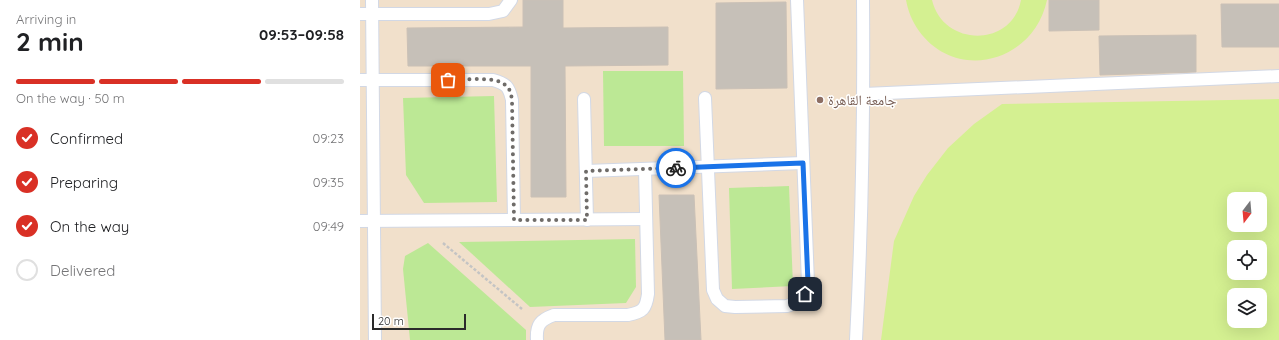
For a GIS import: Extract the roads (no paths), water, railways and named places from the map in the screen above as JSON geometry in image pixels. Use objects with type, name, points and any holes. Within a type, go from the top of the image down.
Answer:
[{"type":"lane","points":[[372,0],[375,340]]},
{"type":"lane","points":[[360,14],[489,14],[503,11],[512,0]]},
{"type":"lane","points":[[705,98],[713,290],[717,299],[725,306],[735,307],[787,306],[798,302],[805,294],[808,283],[797,0]]},
{"type":"lane","points":[[856,340],[862,210],[864,94],[863,0]]},
{"type":"lane","points":[[864,94],[1279,76]]},
{"type":"lane","points":[[360,80],[494,80],[503,83],[510,90],[512,100],[514,220]]},
{"type":"lane","points":[[584,99],[587,220]]},
{"type":"lane","points":[[586,171],[803,163]]},
{"type":"lane","points":[[537,340],[536,332],[539,324],[544,318],[554,315],[628,315],[638,313],[646,305],[648,294],[645,169]]},
{"type":"lane","points":[[360,221],[646,219]]},
{"type":"place","name":"جامعة القاهرة","points":[[820,100]]}]
